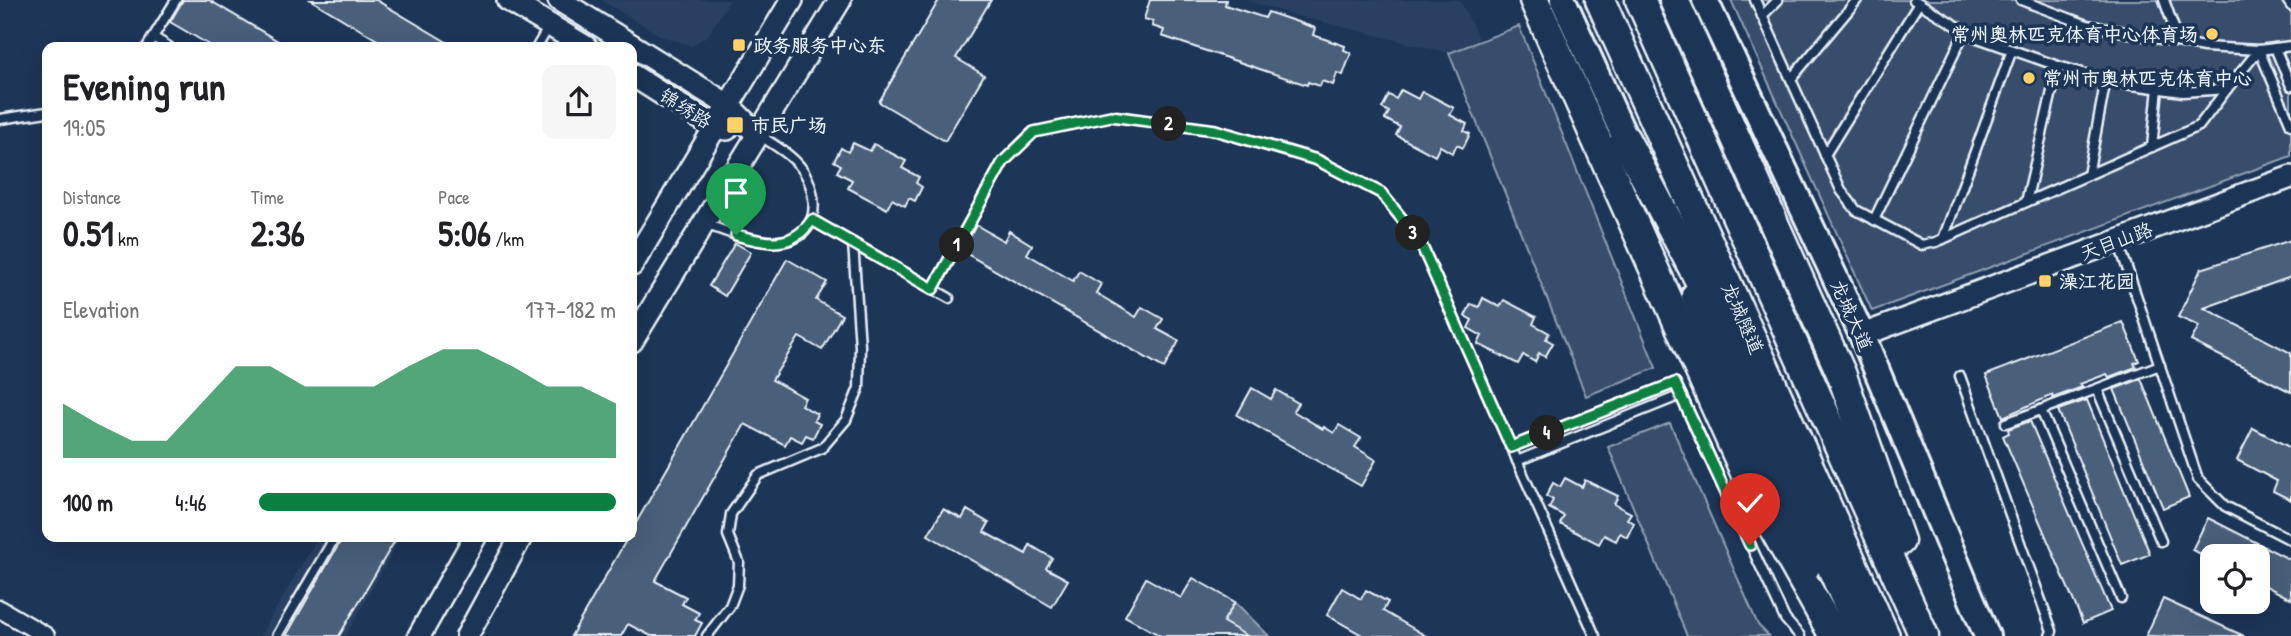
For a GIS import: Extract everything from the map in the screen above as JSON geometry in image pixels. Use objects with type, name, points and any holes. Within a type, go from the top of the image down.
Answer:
[{"type":"highway","points":[[1534,0],[1756,497],[1835,636]]},
{"type":"highway","name":"龙城隧道","points":[[1601,0],[1885,636]]},
{"type":"highway","name":"龙城隧道","points":[[1640,0],[1924,636]]},
{"type":"highway","points":[[1674,0],[1841,373],[1934,636]]},
{"type":"highway","points":[[1625,139],[1732,342],[1862,636]]},
{"type":"main road","points":[[508,0],[578,42]]},
{"type":"main road","name":"锦绣路","points":[[559,0],[627,42]]},
{"type":"main road","points":[[637,257],[792,0]]},
{"type":"main road","points":[[637,333],[840,0]]},
{"type":"main road","points":[[1563,0],[1716,345],[1835,636]]},
{"type":"main road","name":"龙城大道","points":[[1705,0],[1862,335],[1987,636]]},
{"type":"main road","name":"锦绣路","points":[[637,48],[728,105],[757,133]]},
{"type":"main road","name":"锦绣路","points":[[637,78],[715,127],[757,133]]},
{"type":"main road","name":"天目山路","points":[[1862,335],[2291,177]]},
{"type":"main road","points":[[419,636],[472,542]]},
{"type":"main road","points":[[467,636],[518,542]]},
{"type":"street","points":[[0,609],[46,636]]},
{"type":"lane","points":[[150,42],[176,0]]},
{"type":"lane","points":[[1755,0],[1841,190],[1856,210],[1922,245],[1943,239],[2199,126],[2259,50]]},
{"type":"lane","points":[[1762,16],[1778,0]]},
{"type":"lane","points":[[1791,79],[1857,0]]},
{"type":"lane","points":[[2021,0],[2087,25],[2204,47],[2259,50],[2291,46]]},
{"type":"lane","points":[[2164,0],[2179,42]]},
{"type":"lane","points":[[2287,0],[2291,6]]},
{"type":"lane","points":[[1825,155],[1916,1],[1975,37],[2058,66],[2106,79],[2183,92],[2227,89]]},
{"type":"lane","points":[[540,42],[550,25]]},
{"type":"lane","points":[[1874,219],[1965,31]]},
{"type":"lane","points":[[153,37],[161,42]]},
{"type":"lane","points":[[2275,48],[2291,86]]},
{"type":"lane","points":[[1943,239],[2012,50]]},
{"type":"lane","points":[[2259,50],[2291,125]]},
{"type":"lane","points":[[2026,202],[2058,66]]},
{"type":"lane","points":[[2088,175],[2106,79]]},
{"type":"lane","points":[[2152,147],[2158,88]]},
{"type":"lane","points":[[0,120],[42,113]]},
{"type":"lane","points":[[933,289],[1003,162],[1034,132],[1111,116],[1215,130],[1317,160],[1381,193],[1419,240],[1595,636]]},
{"type":"lane","points":[[705,224],[760,241],[786,241],[803,233],[812,220],[815,197],[802,168],[757,133]]},
{"type":"lane","points":[[812,220],[949,298]]},
{"type":"lane","points":[[2118,241],[2198,479],[2225,506],[2291,540]]},
{"type":"lane","points":[[707,636],[730,606],[738,585],[740,562],[728,535],[731,514],[758,475],[822,449],[846,420],[859,388],[860,346],[853,243]]},
{"type":"lane","points":[[2006,424],[2160,365]]},
{"type":"lane","points":[[1960,376],[2052,631],[2050,636]]},
{"type":"lane","points":[[1511,447],[1675,383],[1784,619],[1800,636]]},
{"type":"lane","points":[[2097,389],[2161,541]]},
{"type":"lane","points":[[1517,461],[1681,395]]},
{"type":"lane","points":[[2041,410],[2121,598]]},
{"type":"lane","points":[[277,636],[332,542]]},
{"type":"shaded area","points":[[601,0],[730,0],[708,35],[692,46],[661,36]]},
{"type":"shaded area","points":[[1246,0],[1460,0],[1480,41],[1449,53],[1294,15]]},
{"type":"shaded area","name":"常州市奥林匹克体育中心","points":[[1731,0],[2291,0],[2291,156],[1872,311]]},
{"type":"shaded area","points":[[1519,26],[1656,368],[1586,396],[1449,53]]},
{"type":"shaded area","points":[[1670,423],[1758,625],[1769,636],[1687,636],[1608,447]]},
{"type":"shaded area","points":[[315,542],[398,542],[346,636],[260,636]]},
{"type":"shaded area","points":[[1235,602],[1269,636],[1232,636],[1223,622]]},
{"type":"building","points":[[183,0],[209,0],[280,42],[204,42],[170,22]]},
{"type":"building","points":[[311,0],[376,0],[447,42],[381,42]]},
{"type":"building","points":[[939,0],[991,0],[956,58],[984,75],[945,141],[879,102]]},
{"type":"building","points":[[1150,0],[1226,0],[1225,5],[1265,18],[1268,12],[1315,28],[1313,35],[1345,46],[1344,50],[1351,53],[1343,75],[1337,73],[1333,85],[1322,81],[1320,86],[1308,82],[1307,85],[1162,36],[1164,30],[1152,26],[1153,21],[1144,19]]},
{"type":"building","points":[[1401,90],[1418,99],[1422,91],[1454,108],[1450,115],[1467,124],[1464,131],[1470,134],[1463,148],[1457,145],[1452,153],[1440,146],[1435,156],[1396,135],[1400,127],[1385,119],[1389,112],[1382,108],[1389,95],[1396,99]]},
{"type":"building","points":[[853,143],[870,151],[874,144],[906,161],[902,168],[919,177],[916,183],[922,187],[915,201],[909,198],[905,206],[892,199],[887,209],[848,188],[852,180],[837,172],[841,165],[834,161],[841,148],[848,152]]},
{"type":"building","points":[[976,225],[1004,241],[1009,231],[1032,245],[1027,254],[1073,281],[1079,271],[1101,284],[1096,293],[1136,317],[1142,307],[1163,319],[1157,329],[1179,341],[1164,368],[962,251]]},
{"type":"building","points":[[2291,240],[2291,277],[2204,308],[2291,353],[2291,392],[2191,341],[2199,326],[2178,317],[2201,269]]},
{"type":"building","points":[[735,243],[751,252],[725,296],[709,286]]},
{"type":"building","points":[[787,259],[827,282],[816,300],[842,315],[822,350],[799,337],[772,380],[805,398],[801,405],[817,414],[814,421],[820,424],[813,438],[806,435],[802,442],[790,436],[785,445],[745,424],[655,581],[686,597],[682,604],[699,613],[695,620],[702,623],[695,636],[651,636],[628,624],[621,636],[571,636],[625,542],[637,542],[637,521]]},
{"type":"building","points":[[1483,298],[1500,307],[1504,300],[1536,317],[1533,324],[1549,333],[1546,339],[1553,343],[1545,357],[1539,353],[1535,362],[1523,355],[1518,364],[1478,344],[1482,336],[1468,328],[1472,320],[1465,316],[1471,304],[1479,307]]},
{"type":"building","points":[[2123,322],[2139,361],[2134,363],[2136,367],[2080,384],[2082,387],[2053,398],[2052,395],[2003,417],[1986,375]]},
{"type":"building","points":[[2141,379],[2189,497],[2163,508],[2114,389]]},
{"type":"building","points":[[1252,388],[1271,399],[1276,390],[1298,403],[1293,411],[1323,429],[1324,427],[1334,433],[1339,425],[1361,438],[1355,447],[1376,460],[1361,486],[1237,415]]},
{"type":"building","points":[[2087,400],[2150,554],[2122,565],[2058,410]]},
{"type":"building","points":[[2030,421],[2111,611],[2083,623],[2003,436],[2009,433],[2008,429]]},
{"type":"building","points":[[2253,428],[2291,448],[2291,500],[2273,491],[2277,481],[2237,460]]},
{"type":"building","points":[[1565,478],[1582,487],[1585,480],[1618,496],[1614,504],[1631,513],[1627,519],[1634,523],[1627,537],[1620,533],[1616,541],[1604,535],[1599,544],[1560,524],[1564,516],[1549,508],[1553,500],[1546,496],[1553,483],[1560,487]]},
{"type":"building","points":[[943,509],[962,519],[967,510],[989,523],[984,532],[1026,554],[1030,545],[1052,558],[1046,568],[1068,580],[1052,607],[928,535]]},
{"type":"building","points":[[2208,518],[2259,544],[2200,544],[2200,553],[2192,550]]},
{"type":"building","points":[[340,542],[394,542],[339,636],[286,636]]},
{"type":"building","points":[[2270,549],[2291,560],[2291,599],[2270,588]]},
{"type":"building","points":[[1146,578],[1181,598],[1193,578],[1235,602],[1223,622],[1247,636],[1161,636],[1125,616]]},
{"type":"building","points":[[1342,588],[1361,599],[1366,590],[1388,602],[1383,611],[1426,636],[1364,636],[1327,615]]},
{"type":"building","points":[[2163,599],[2244,636],[2146,636]]},
{"type":"place","name":"常州奥林匹克体育中心体育场","points":[[2212,34]]},
{"type":"place","name":"政务服务中心东","points":[[739,45]]},
{"type":"place","name":"常州市奥林匹克体育中心","points":[[2029,78]]},
{"type":"place","name":"市民广场","points":[[735,125]]},
{"type":"place","name":"澡江花园","points":[[2045,281]]},
{"type":"route","points":[[736,235],[760,241],[786,241],[803,233],[812,220],[933,289],[1003,162],[1034,132],[1111,116],[1215,130],[1317,160],[1381,193],[1419,240],[1511,447],[1675,383],[1750,545]]}]
